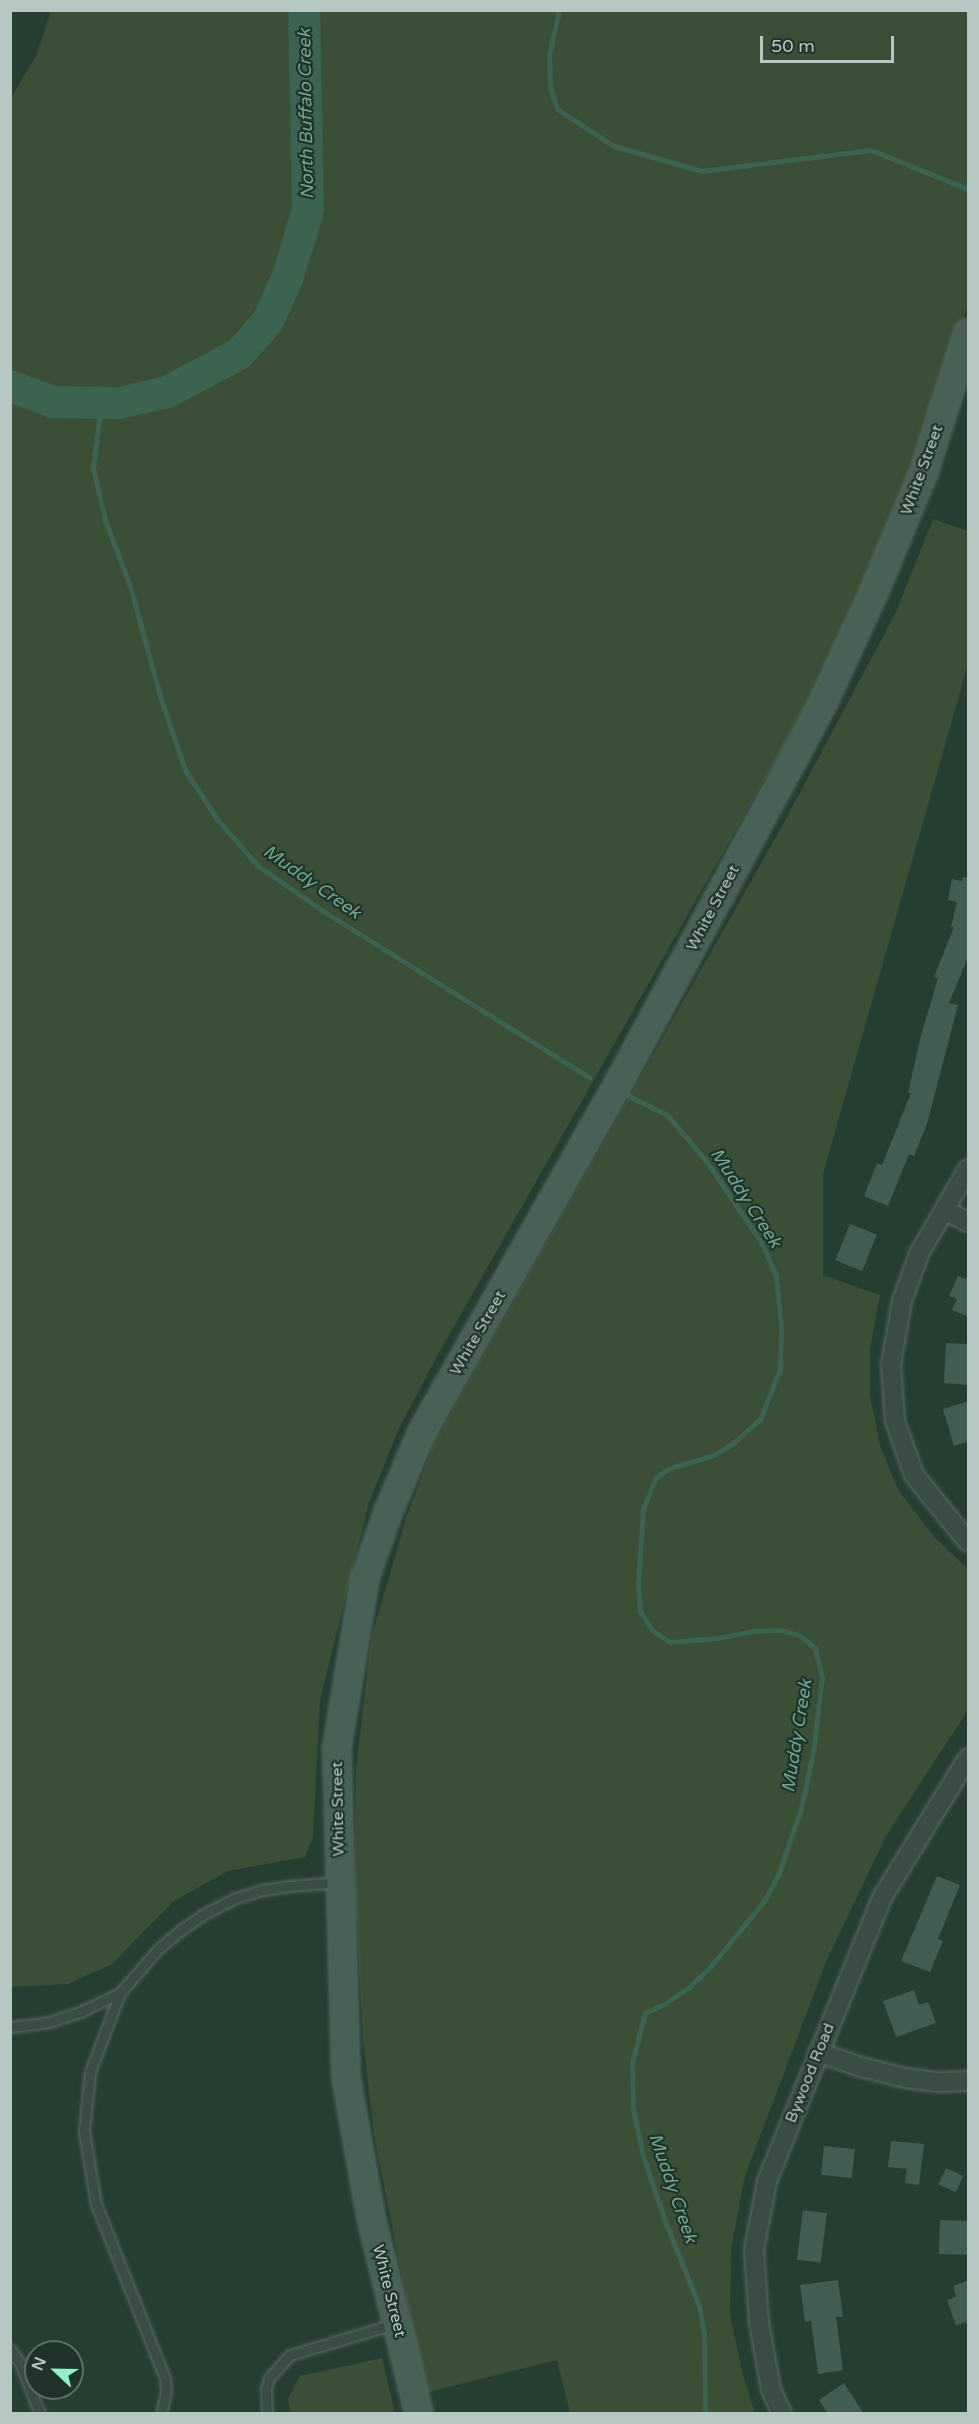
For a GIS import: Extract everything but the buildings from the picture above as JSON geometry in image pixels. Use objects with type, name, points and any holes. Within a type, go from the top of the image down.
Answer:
[{"type":"street","name":"White Street","points":[[419,2414],[370,2217],[346,2078],[337,1747],[365,1578],[389,1510],[422,1432],[623,1075],[824,701],[875,590],[924,472],[969,333]]},
{"type":"street","points":[[969,1169],[919,1254],[902,1301],[891,1364],[894,1421],[914,1475],[969,1542]]},
{"type":"street","points":[[945,1210],[969,1222]]},
{"type":"street","name":"Bywood Road","points":[[782,2414],[771,2388],[759,2323],[754,2250],[767,2181],[883,1896],[936,1807],[969,1758]]},
{"type":"street","points":[[818,2052],[861,2067],[905,2078],[939,2082],[969,2081]]},
{"type":"lane","points":[[161,2414],[166,2392],[165,2378],[96,2204],[84,2131],[90,2072],[120,1993],[158,1949],[204,1914],[236,1898],[262,1890],[340,1882]]},
{"type":"lane","points":[[10,2027],[49,2022],[82,2011],[120,1993]]},
{"type":"lane","points":[[267,2414],[266,2389],[269,2378],[290,2355],[397,2323]]},
{"type":"lane","points":[[10,2349],[20,2363],[40,2414]]},
{"type":"green space","points":[[51,11],[968,11],[968,304],[929,434],[829,666],[441,1349],[398,1430],[369,1503],[320,1700],[313,1837],[305,1857],[228,1871],[174,1901],[112,1964],[68,1984],[11,1987],[10,99],[36,56]]},
{"type":"green space","points":[[933,519],[968,531],[968,664],[823,1174],[823,1275],[880,1295],[870,1348],[870,1395],[880,1446],[899,1491],[935,1538],[968,1569],[968,1710],[886,1836],[826,1962],[745,2176],[731,2248],[730,2315],[743,2375],[755,2413],[570,2413],[557,2360],[425,2393],[374,2135],[363,2040],[355,1894],[356,1769],[371,1639],[406,1518],[435,1441],[782,826],[896,612]]},
{"type":"green space","points":[[382,2358],[395,2413],[290,2413],[288,2399],[300,2376]]},
{"type":"waterway","name":"North Buffalo Creek","points":[[10,386],[53,402],[119,403],[167,392],[239,354],[268,321],[288,276],[308,210],[304,10]]},
{"type":"waterway","points":[[559,10],[549,55],[550,87],[557,109],[614,146],[702,171],[871,150],[968,189]]},
{"type":"waterway","name":"Muddy Creek","points":[[101,403],[93,468],[105,520],[130,586],[161,699],[185,770],[218,820],[257,865],[323,911],[589,1077]]},
{"type":"waterway","name":"Muddy Creek","points":[[629,1096],[667,1115],[707,1162],[761,1242],[776,1276],[781,1327],[780,1369],[760,1419],[732,1444],[714,1455],[670,1468],[656,1477],[643,1510],[638,1583],[640,1611],[652,1630],[670,1642],[717,1638],[752,1631],[780,1630],[799,1635],[815,1648],[822,1677],[813,1752],[801,1809],[778,1875],[764,1901],[711,1966],[688,1988],[645,2013],[632,2062],[633,2109],[643,2156],[665,2221],[699,2306],[704,2333],[705,2414]]}]
